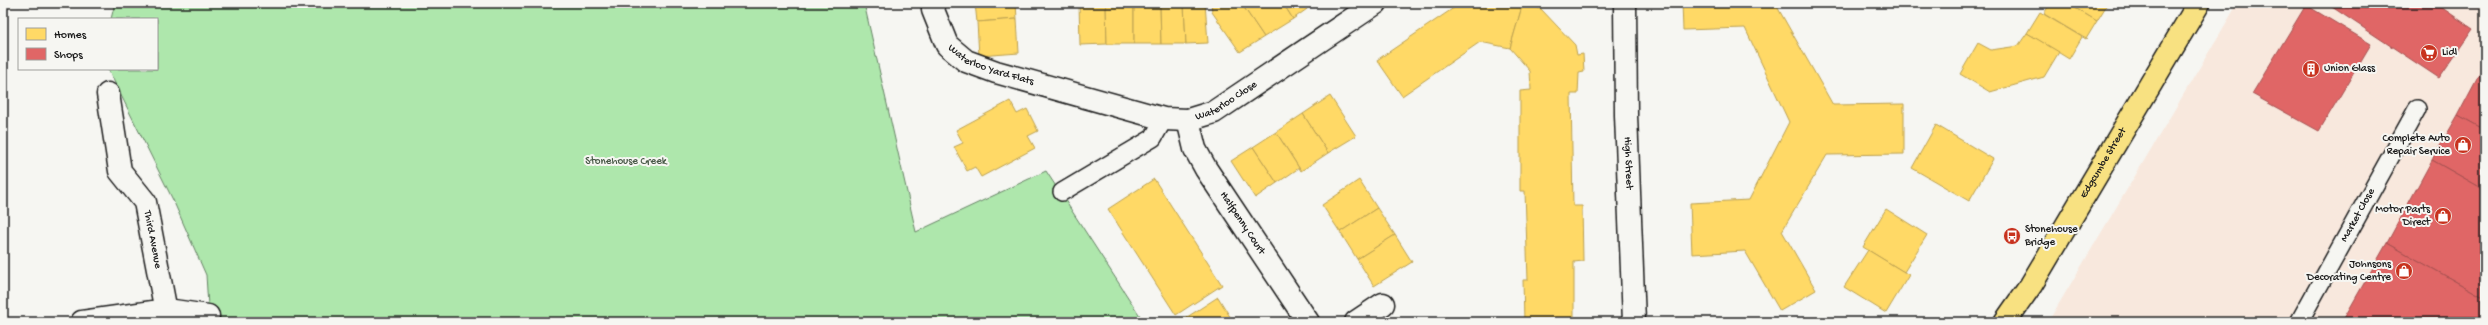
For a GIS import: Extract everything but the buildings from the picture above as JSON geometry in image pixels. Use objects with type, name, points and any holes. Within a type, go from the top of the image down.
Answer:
[{"type":"main road","name":"Edgcumbe Street","points":[[2005,322],[2031,285],[2199,3]]},
{"type":"street","name":"Waterloo Yard Flats","points":[[933,3],[933,10],[947,45],[966,62],[996,72],[1057,88]]},
{"type":"street","name":"Waterloo Close","points":[[1057,88],[1164,119],[1188,120],[1214,112],[1376,3]]},
{"type":"street","name":"High Street","points":[[1625,3],[1626,115],[1634,322]]},
{"type":"street","name":"Third Avenue","points":[[108,94],[120,171],[145,202],[168,316]]},
{"type":"street","name":"Halfpenny Court","points":[[1188,120],[1195,150],[1206,169],[1308,322]]},
{"type":"street","points":[[1356,322],[1383,304]]},
{"type":"street","points":[[82,322],[168,316],[208,316]]},
{"type":"lane","name":"Market Close","points":[[2300,322],[2417,109]]},
{"type":"lane","points":[[1062,192],[1153,138],[1164,119]]},
{"type":"shaded area","points":[[2238,3],[2485,3],[2485,322],[2048,322]]},
{"type":"green space","name":"Stonehouse Creek","points":[[115,3],[864,3],[916,232],[1046,171],[1144,322],[209,322],[206,275],[173,200],[108,70],[158,70],[158,18],[111,18]]},
{"type":"place","name":"Lidl","points":[[2429,53]]},
{"type":"place","name":"Union Glass","points":[[2311,69]]},
{"type":"place","name":"Complete Auto Repair Service","points":[[2463,145]]},
{"type":"place","name":"Motor Parts Direct","points":[[2443,216]]},
{"type":"place","name":"Stonehouse Bridge","points":[[2012,236]]},
{"type":"place","name":"Johnsons Decorating Centre","points":[[2404,271]]}]
